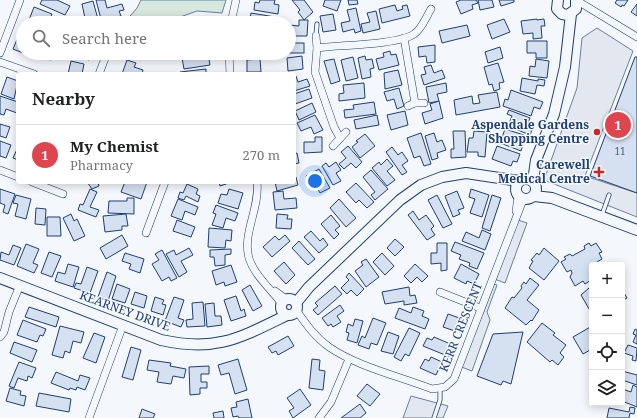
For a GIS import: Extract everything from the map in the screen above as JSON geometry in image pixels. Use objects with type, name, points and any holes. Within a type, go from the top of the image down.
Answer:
[{"type":"street","points":[[0,53],[20,0]]},
{"type":"street","points":[[233,16],[236,0]]},
{"type":"street","points":[[317,48],[367,44],[411,36],[418,31],[432,10],[430,0]]},
{"type":"street","points":[[558,0],[558,9],[571,9],[597,13],[637,37]]},
{"type":"street","points":[[525,189],[554,114],[565,67],[567,34],[571,9]]},
{"type":"street","points":[[316,36],[317,48],[315,72],[334,127],[340,138]]},
{"type":"street","points":[[404,38],[415,103]]},
{"type":"street","points":[[100,72],[104,60]]},
{"type":"street","points":[[229,60],[230,72]]},
{"type":"street","points":[[0,62],[28,72]]},
{"type":"street","points":[[408,106],[415,103],[424,103]]},
{"type":"street","points":[[333,146],[346,132]]},
{"type":"street","points":[[0,170],[16,176]]},
{"type":"street","name":"KEARNEY DRIVE","points":[[0,278],[161,340],[185,345],[205,345],[239,338],[267,325],[289,307],[400,200],[432,179],[466,173],[493,177],[637,230]]},
{"type":"street","points":[[37,184],[63,194]]},
{"type":"street","points":[[146,233],[164,184]]},
{"type":"street","name":"KERR CRESCENT","points":[[257,184],[258,197],[249,232],[248,250],[253,266],[270,288],[328,347],[349,359],[432,389],[445,387],[454,379],[480,308],[516,219],[525,189]]},
{"type":"street","points":[[0,337],[6,326],[15,293],[20,285]]},
{"type":"street","points":[[440,292],[480,308]]},
{"type":"street","points":[[89,418],[123,325]]},
{"type":"street","points":[[319,418],[330,402],[349,359]]},
{"type":"lane","points":[[316,36],[317,24]]},
{"type":"lane","points":[[602,216],[609,195]]},
{"type":"lane","points":[[434,418],[440,400],[440,387]]},
{"type":"shaded area","points":[[141,0],[226,0],[222,13],[197,11],[183,16],[130,16],[137,8]]},
{"type":"shaded area","name":"Aspendale Gardens Shopping Centre","points":[[597,28],[633,51],[585,176],[637,193],[637,217],[544,180],[577,88],[582,38]]},
{"type":"shaded area","points":[[515,219],[527,223],[505,283],[492,278]]},
{"type":"shaded area","points":[[494,284],[497,285],[487,312],[490,320],[472,371],[459,366],[484,311]]},
{"type":"shaded area","points":[[411,396],[448,406],[443,418],[403,418]]},
{"type":"building","points":[[42,0],[57,0],[70,6],[65,15],[40,4]]},
{"type":"building","points":[[96,0],[105,0],[107,8],[122,4],[124,10],[119,11],[121,16],[100,16]]},
{"type":"building","points":[[260,0],[275,0],[274,4],[279,5],[278,14],[254,10],[255,2],[259,3]]},
{"type":"building","points":[[292,0],[304,0],[313,12],[304,20],[298,12],[300,10]]},
{"type":"building","points":[[325,0],[341,0],[337,11],[323,6]]},
{"type":"building","points":[[348,0],[357,0],[358,4],[349,5]]},
{"type":"building","points":[[461,0],[476,0],[478,3],[472,5],[473,9],[461,14],[456,2]]},
{"type":"building","points":[[478,0],[492,0],[494,7],[480,10]]},
{"type":"building","points":[[499,0],[514,0],[514,2],[501,6]]},
{"type":"building","points":[[617,0],[628,0],[624,6],[622,5],[621,7],[615,3]]},
{"type":"building","points":[[93,1],[97,16],[85,16],[82,4]]},
{"type":"building","points":[[637,4],[637,16],[631,12]]},
{"type":"building","points":[[395,5],[397,11],[403,9],[402,6],[407,5],[410,16],[382,23],[379,9]]},
{"type":"building","points":[[34,7],[52,14],[51,16],[31,16]]},
{"type":"building","points":[[356,8],[361,31],[355,33],[354,29],[343,32],[341,23],[350,21],[347,10]]},
{"type":"building","points":[[376,11],[380,29],[363,33],[361,24],[370,22],[367,13]]},
{"type":"building","points":[[251,13],[269,16],[250,16]]},
{"type":"building","points":[[333,14],[336,30],[323,32],[320,16]]},
{"type":"building","points":[[504,19],[510,32],[492,39],[487,25]]},
{"type":"building","points":[[544,19],[545,26],[541,26],[542,38],[533,39],[533,33],[523,34],[521,21]]},
{"type":"building","points":[[299,20],[308,20],[307,36],[296,36],[296,26],[299,26]]},
{"type":"building","points":[[467,25],[470,36],[442,43],[439,31]]},
{"type":"building","points":[[527,41],[547,41],[547,58],[536,58],[536,53],[527,53]]},
{"type":"building","points":[[16,42],[16,50],[13,49]]},
{"type":"building","points":[[296,43],[304,43],[304,53],[296,53]]},
{"type":"building","points":[[435,45],[435,62],[427,63],[426,56],[419,57],[418,47]]},
{"type":"building","points":[[500,47],[503,58],[488,63],[485,52]]},
{"type":"building","points":[[390,51],[391,55],[396,54],[399,65],[379,70],[376,59],[384,57],[383,53]]},
{"type":"building","points":[[302,56],[303,69],[288,71],[287,60],[296,60],[296,57]]},
{"type":"building","points":[[365,56],[366,60],[372,59],[374,68],[370,69],[371,77],[362,79],[358,58]]},
{"type":"building","points":[[353,57],[358,78],[346,81],[341,60]]},
{"type":"building","points":[[635,57],[637,57],[637,193],[590,176]]},
{"type":"building","points":[[334,59],[340,81],[331,84],[324,61]]},
{"type":"building","points":[[536,59],[549,61],[547,78],[529,76],[530,66],[535,67]]},
{"type":"building","points":[[127,60],[136,63],[134,67],[143,70],[142,72],[123,72]]},
{"type":"building","points":[[182,60],[209,60],[210,65],[184,69]]},
{"type":"building","points":[[247,60],[260,60],[261,72],[247,72]]},
{"type":"building","points":[[71,61],[84,64],[82,72],[68,72]]},
{"type":"building","points":[[498,63],[504,82],[499,83],[500,89],[494,91],[492,84],[489,85],[484,67]]},
{"type":"building","points":[[431,65],[434,73],[442,70],[445,78],[424,85],[421,75],[426,74],[424,67]]},
{"type":"building","points":[[206,69],[206,72],[180,72]]},
{"type":"building","points":[[398,70],[402,85],[385,89],[384,73]]},
{"type":"building","points":[[296,76],[298,82],[307,79],[310,86],[296,90]]},
{"type":"building","points":[[7,77],[16,80],[14,99],[1,94]]},
{"type":"building","points":[[522,78],[538,81],[538,79],[545,80],[544,86],[537,85],[535,94],[520,91]]},
{"type":"building","points":[[364,83],[365,98],[339,101],[339,94],[344,93],[343,85]]},
{"type":"building","points":[[446,83],[447,92],[437,94],[439,101],[429,103],[426,87]]},
{"type":"building","points":[[399,88],[404,106],[397,109],[394,99],[387,101],[384,92]]},
{"type":"building","points":[[309,89],[312,98],[296,104],[296,93]]},
{"type":"building","points":[[511,90],[543,102],[540,109],[534,107],[531,116],[503,106],[505,99],[508,100]]},
{"type":"building","points":[[497,92],[500,107],[456,115],[454,100],[472,96],[473,104],[480,103],[478,95]]},
{"type":"building","points":[[0,96],[16,101],[16,113],[6,109],[4,115],[0,114]]},
{"type":"building","points":[[439,101],[443,118],[425,124],[422,113],[432,110],[430,104]]},
{"type":"building","points":[[374,102],[376,114],[345,118],[344,110],[354,109],[353,105]]},
{"type":"building","points":[[312,103],[316,112],[299,120],[296,111]]},
{"type":"building","points":[[509,110],[530,118],[528,123],[534,125],[530,135],[508,126],[512,116],[507,114]]},
{"type":"building","points":[[405,111],[408,125],[391,130],[387,115]]},
{"type":"building","points":[[315,115],[323,130],[314,134],[311,127],[301,131],[297,123]]},
{"type":"building","points":[[377,115],[379,125],[356,129],[354,120]]},
{"type":"building","points":[[0,124],[10,127],[6,138],[0,136]]},
{"type":"building","points":[[505,129],[524,135],[521,144],[523,145],[521,151],[500,143]]},
{"type":"building","points":[[453,131],[465,131],[466,157],[451,158],[451,149],[454,149]]},
{"type":"building","points":[[474,131],[487,132],[485,157],[478,156],[478,152],[467,152],[469,138],[473,138]]},
{"type":"building","points":[[421,133],[431,164],[424,166],[420,156],[414,158],[407,138]]},
{"type":"building","points":[[434,133],[437,142],[442,140],[446,150],[437,153],[438,158],[432,160],[425,136]]},
{"type":"building","points":[[365,134],[375,146],[360,158],[352,147],[358,142],[356,141]]},
{"type":"building","points":[[315,137],[322,137],[322,152],[304,153],[304,142],[315,142]]},
{"type":"building","points":[[0,141],[11,145],[6,158],[0,156]]},
{"type":"building","points":[[348,146],[362,162],[356,168],[351,163],[344,169],[339,164],[346,158],[341,152]]},
{"type":"building","points":[[497,146],[520,154],[517,162],[513,161],[511,166],[492,159]]},
{"type":"building","points":[[392,147],[398,155],[402,152],[408,161],[402,165],[407,172],[402,175],[386,152]]},
{"type":"building","points":[[16,151],[16,159],[13,158]]},
{"type":"building","points":[[296,153],[299,163],[296,164]]},
{"type":"building","points":[[387,159],[393,166],[387,171],[395,180],[387,186],[372,168],[379,162],[381,165]]},
{"type":"building","points":[[336,162],[341,170],[336,173],[341,181],[333,185],[322,166],[326,163],[329,167]]},
{"type":"building","points":[[319,169],[330,188],[320,193],[314,182],[311,184],[306,176]]},
{"type":"building","points":[[371,170],[388,189],[375,200],[371,195],[375,192],[363,177]]},
{"type":"building","points":[[296,177],[298,185],[277,191],[275,184],[296,184]]},
{"type":"building","points":[[356,183],[374,202],[367,208],[359,200],[356,203],[346,192]]},
{"type":"building","points":[[88,184],[98,184],[99,186],[92,189]]},
{"type":"building","points":[[124,184],[146,184],[141,199],[121,192]]},
{"type":"building","points":[[187,184],[198,189],[196,194],[200,196],[198,202],[186,196],[184,200],[178,198],[180,192],[183,193]]},
{"type":"building","points":[[0,189],[15,194],[8,214],[3,212],[5,205],[0,203]]},
{"type":"building","points":[[90,189],[97,192],[90,207],[99,210],[96,217],[78,210],[80,204],[83,205]]},
{"type":"building","points":[[229,189],[243,193],[238,209],[218,203],[221,194],[227,195]]},
{"type":"building","points":[[471,189],[489,195],[482,217],[470,213],[475,199],[469,197]]},
{"type":"building","points":[[283,191],[284,199],[296,198],[297,208],[275,210],[273,192]]},
{"type":"building","points":[[457,191],[464,208],[458,210],[460,214],[453,217],[445,196]]},
{"type":"building","points":[[16,195],[31,199],[26,219],[15,216],[18,204],[13,203]]},
{"type":"building","points":[[437,195],[452,224],[443,228],[428,200]]},
{"type":"building","points":[[492,195],[501,198],[490,231],[482,228]]},
{"type":"building","points":[[127,198],[134,198],[134,214],[108,213],[109,201],[127,201]]},
{"type":"building","points":[[178,199],[198,207],[195,215],[185,211],[182,220],[171,216]]},
{"type":"building","points":[[339,199],[356,218],[346,227],[330,208]]},
{"type":"building","points":[[216,205],[238,213],[235,221],[226,218],[223,228],[212,225],[216,214],[213,213]]},
{"type":"building","points":[[36,208],[46,209],[45,225],[35,224]]},
{"type":"building","points":[[413,211],[419,220],[426,215],[434,226],[431,229],[435,235],[427,240],[408,215]]},
{"type":"building","points":[[71,214],[74,221],[77,219],[85,236],[74,241],[63,218]]},
{"type":"building","points":[[126,214],[128,226],[122,226],[122,230],[105,232],[103,216]]},
{"type":"building","points":[[277,214],[288,215],[287,219],[292,219],[291,229],[276,228]]},
{"type":"building","points":[[331,215],[340,226],[335,230],[339,234],[334,239],[321,224]]},
{"type":"building","points":[[47,217],[60,217],[61,236],[47,236]]},
{"type":"building","points":[[177,220],[195,227],[191,237],[173,231]]},
{"type":"building","points":[[209,228],[232,230],[231,241],[226,240],[225,248],[208,247]]},
{"type":"building","points":[[482,230],[491,234],[485,250],[462,241],[466,232],[479,238]]},
{"type":"building","points":[[311,231],[320,241],[323,238],[328,245],[319,253],[304,237]]},
{"type":"building","points":[[122,235],[128,246],[106,259],[100,248]]},
{"type":"building","points":[[285,235],[290,241],[272,257],[263,247],[275,236],[279,240]]},
{"type":"building","points":[[395,239],[404,247],[395,256],[387,248]]},
{"type":"building","points":[[299,241],[315,259],[308,265],[292,248]]},
{"type":"building","points":[[455,242],[484,253],[477,269],[469,266],[470,263],[459,259],[461,255],[451,251]]},
{"type":"building","points":[[437,243],[447,243],[447,270],[441,271],[441,263],[431,264],[431,253],[437,253]]},
{"type":"building","points":[[589,243],[591,246],[596,243],[602,252],[599,253],[602,259],[597,262],[589,262],[589,281],[585,284],[583,281],[575,286],[570,277],[572,273],[571,270],[567,272],[561,262],[566,259],[564,257],[570,254],[572,256],[585,249],[584,246]]},
{"type":"building","points":[[26,244],[39,249],[33,263],[38,265],[34,273],[17,266]]},
{"type":"building","points":[[13,245],[21,248],[14,265],[0,260],[1,252],[9,255]]},
{"type":"building","points":[[189,248],[193,255],[181,261],[187,272],[179,277],[166,254],[174,250],[176,255]]},
{"type":"building","points":[[544,248],[559,261],[544,280],[529,268],[533,261],[531,260],[537,253],[539,255]]},
{"type":"building","points":[[231,249],[231,254],[225,255],[225,265],[215,266],[214,257],[210,257],[210,250]]},
{"type":"building","points":[[162,250],[177,278],[171,281],[169,277],[162,281],[152,264],[159,260],[155,254]]},
{"type":"building","points":[[49,252],[61,256],[52,277],[41,273]]},
{"type":"building","points":[[125,253],[144,259],[140,273],[129,269],[131,264],[122,261]]},
{"type":"building","points":[[382,253],[394,266],[385,275],[373,262]]},
{"type":"building","points":[[366,259],[379,277],[366,287],[355,271],[363,265],[361,262]]},
{"type":"building","points":[[284,262],[295,275],[286,284],[274,271]]},
{"type":"building","points":[[68,264],[79,267],[73,287],[55,281],[58,272],[65,274]]},
{"type":"building","points":[[415,264],[428,276],[422,282],[417,277],[411,283],[404,276]]},
{"type":"building","points":[[461,264],[479,274],[474,284],[467,281],[466,284],[454,278]]},
{"type":"building","points":[[231,265],[237,282],[225,286],[224,282],[216,285],[212,271]]},
{"type":"building","points":[[87,267],[98,271],[90,293],[74,288],[76,283],[81,284]]},
{"type":"building","points":[[107,272],[116,276],[108,301],[98,297]]},
{"type":"building","points":[[349,273],[364,289],[357,296],[351,290],[347,294],[341,288],[349,280],[346,277]]},
{"type":"building","points":[[530,278],[539,285],[527,300],[539,310],[532,321],[531,320],[526,325],[505,308],[512,297],[514,298],[522,288],[521,286],[524,282],[526,284]]},
{"type":"building","points":[[117,284],[130,289],[125,303],[112,299]]},
{"type":"building","points":[[250,285],[262,306],[253,311],[242,290]]},
{"type":"building","points":[[335,286],[342,294],[318,315],[313,310],[318,306],[315,303]]},
{"type":"building","points":[[409,287],[410,296],[415,295],[417,303],[404,305],[404,301],[385,304],[382,292]]},
{"type":"building","points":[[589,288],[589,309],[581,295]]},
{"type":"building","points":[[135,292],[147,296],[144,308],[131,304]]},
{"type":"building","points":[[236,296],[241,311],[244,309],[246,316],[231,321],[224,300]]},
{"type":"building","points":[[155,297],[164,300],[162,304],[166,305],[163,315],[151,311]]},
{"type":"building","points":[[174,297],[184,300],[178,318],[184,320],[181,327],[165,321]]},
{"type":"building","points":[[203,302],[205,326],[187,327],[186,320],[193,319],[192,303]]},
{"type":"building","points":[[214,303],[215,316],[221,316],[222,325],[207,327],[205,304]]},
{"type":"building","points":[[340,305],[344,311],[337,316],[341,322],[333,327],[331,324],[328,326],[322,318]]},
{"type":"building","points":[[29,307],[59,317],[56,327],[25,317]]},
{"type":"building","points":[[413,307],[424,311],[422,316],[429,319],[425,329],[395,318],[399,308],[411,313]]},
{"type":"building","points":[[448,314],[462,319],[458,332],[443,327]]},
{"type":"building","points":[[373,318],[386,323],[377,345],[371,343],[369,349],[358,345],[362,336],[365,338]]},
{"type":"building","points":[[355,319],[363,321],[357,343],[347,340],[349,333],[346,332],[348,324],[353,326]]},
{"type":"building","points":[[23,320],[46,329],[43,336],[40,335],[37,342],[17,335]]},
{"type":"building","points":[[542,323],[555,333],[553,335],[566,345],[560,353],[564,357],[558,365],[552,360],[550,362],[527,342]]},
{"type":"building","points":[[60,326],[84,332],[81,343],[73,341],[70,353],[65,351],[63,358],[52,355]]},
{"type":"building","points":[[409,328],[420,333],[409,356],[405,354],[401,361],[394,357]]},
{"type":"building","points":[[589,328],[589,351],[583,354],[573,337]]},
{"type":"building","points":[[635,329],[637,330],[637,344],[633,342],[636,335],[633,334]]},
{"type":"building","points":[[388,332],[399,336],[393,354],[381,351]]},
{"type":"building","points":[[523,332],[511,384],[503,381],[501,385],[477,376],[493,334]]},
{"type":"building","points":[[94,333],[105,337],[96,363],[83,358]]},
{"type":"building","points":[[288,336],[294,346],[278,355],[276,351],[272,353],[268,347]]},
{"type":"building","points":[[434,337],[455,346],[450,357],[423,346],[427,338],[432,340]]},
{"type":"building","points":[[14,342],[37,350],[32,362],[10,353]]},
{"type":"building","points":[[628,345],[637,348],[636,361],[632,360],[633,356],[625,353]]},
{"type":"building","points":[[131,347],[141,350],[133,380],[122,377]]},
{"type":"building","points":[[431,357],[442,362],[436,375],[420,368],[425,359],[429,361]]},
{"type":"building","points":[[238,359],[247,390],[235,394],[229,373],[221,375],[218,365]]},
{"type":"building","points":[[312,359],[320,360],[319,370],[325,371],[323,390],[309,388]]},
{"type":"building","points":[[149,360],[171,363],[170,366],[186,369],[184,378],[173,376],[171,384],[157,382],[159,372],[147,370]]},
{"type":"building","points":[[19,362],[36,368],[32,378],[28,376],[27,381],[18,378],[14,388],[9,386]]},
{"type":"building","points":[[209,366],[209,374],[201,374],[201,382],[207,382],[207,388],[200,388],[200,394],[190,395],[189,367]]},
{"type":"building","points":[[56,372],[78,381],[80,375],[90,378],[85,390],[77,387],[76,390],[70,388],[69,390],[51,383]]},
{"type":"building","points":[[625,372],[637,375],[637,385],[625,381]]},
{"type":"building","points":[[367,384],[380,394],[370,406],[357,396]]},
{"type":"building","points":[[633,385],[637,387],[637,407],[625,402],[625,390],[631,392]]},
{"type":"building","points":[[10,388],[21,391],[20,395],[26,396],[24,406],[6,401]]},
{"type":"building","points":[[300,389],[311,405],[293,418],[289,411],[294,408],[287,398]]},
{"type":"building","points":[[39,393],[71,399],[69,412],[36,406]]},
{"type":"building","points":[[248,399],[252,418],[239,418],[238,416],[233,417],[231,408],[237,407],[236,402]]},
{"type":"building","points":[[360,404],[366,413],[360,418],[341,418]]},
{"type":"building","points":[[630,407],[635,408],[634,414],[630,413],[629,418],[607,418],[609,408],[629,412]]},
{"type":"building","points":[[142,409],[155,414],[153,418],[139,418]]},
{"type":"building","points":[[223,411],[224,418],[214,418],[213,413]]},
{"type":"place","name":"My Chemist","points":[[618,125]]},
{"type":"place","name":"Aspendale Gardens Shopping Centre","points":[[597,132]]},
{"type":"place","name":"Carewell Medical Centre","points":[[599,172]]}]
